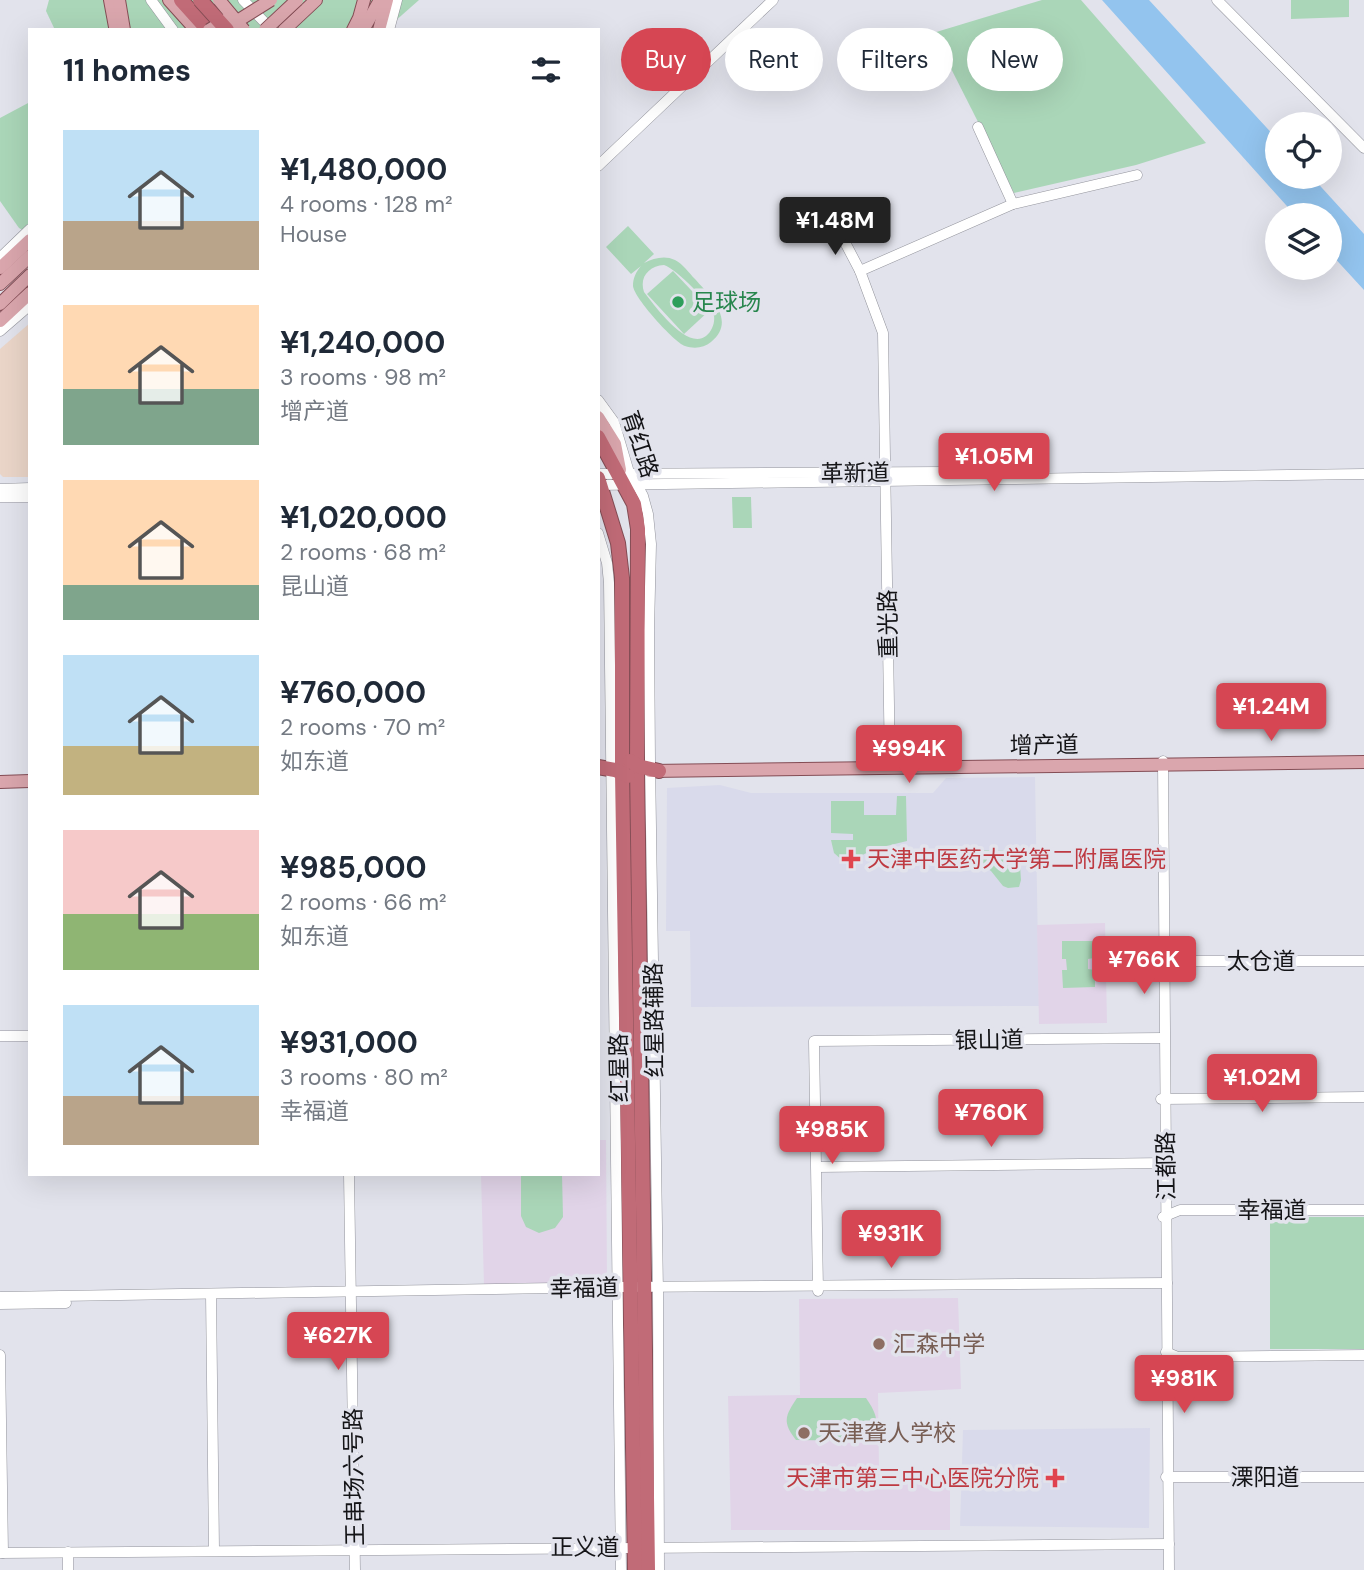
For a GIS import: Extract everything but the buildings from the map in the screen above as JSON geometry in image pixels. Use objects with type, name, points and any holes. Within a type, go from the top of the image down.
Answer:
[{"type":"highway","points":[[181,0],[207,28]]},
{"type":"highway","points":[[200,0],[223,28]]},
{"type":"highway","name":"育红路","points":[[600,440],[627,479]]},
{"type":"highway","points":[[627,479],[634,504],[639,554],[629,744],[626,755],[630,771]]},
{"type":"highway","points":[[600,487],[618,543],[629,744]]},
{"type":"highway","name":"红星路","points":[[630,771],[640,1545],[635,1570]]},
{"type":"highway","name":"红星路","points":[[640,1545],[648,1570]]},
{"type":"main road","points":[[110,0],[118,28]]},
{"type":"main road","points":[[118,28],[119,0]]},
{"type":"main road","points":[[169,0],[194,28]]},
{"type":"main road","points":[[219,0],[242,28]]},
{"type":"main road","points":[[212,28],[257,0]]},
{"type":"main road","points":[[228,28],[271,0]]},
{"type":"main road","points":[[267,28],[296,0]]},
{"type":"main road","points":[[286,28],[316,0]]},
{"type":"main road","points":[[354,28],[364,0]]},
{"type":"main road","points":[[364,28],[380,0]]},
{"type":"main road","points":[[380,28],[387,0]]},
{"type":"main road","points":[[0,268],[28,242]]},
{"type":"main road","points":[[0,285],[28,258]]},
{"type":"main road","points":[[0,304],[28,277]]},
{"type":"main road","points":[[0,321],[28,297]]},
{"type":"main road","points":[[600,420],[615,444],[627,479]]},
{"type":"main road","name":"增产道","points":[[630,771],[890,766],[1161,767],[1178,763],[1364,760]]},
{"type":"main road","points":[[0,779],[28,779]]},
{"type":"street","points":[[151,0],[172,28]]},
{"type":"street","points":[[243,0],[270,28]]},
{"type":"street","points":[[390,28],[397,0]]},
{"type":"street","points":[[600,164],[773,0]]},
{"type":"street","points":[[1217,0],[1364,146]]},
{"type":"street","points":[[1223,0],[1364,146]]},
{"type":"street","points":[[978,127],[1013,204]]},
{"type":"street","points":[[860,271],[1013,204],[1137,175]]},
{"type":"street","name":"重光路","points":[[838,229],[860,271],[883,332],[890,766]]},
{"type":"street","points":[[0,258],[28,231]]},
{"type":"street","points":[[0,331],[28,297]]},
{"type":"street","name":"育红路","points":[[600,403],[614,422],[627,479]]},
{"type":"street","name":"革新道","points":[[600,484],[627,479],[1364,472]]},
{"type":"street","name":"红星路辅路","points":[[627,479],[648,514],[651,544],[649,630],[630,771]]},
{"type":"street","points":[[0,489],[28,488]]},
{"type":"street","points":[[0,497],[28,497]]},
{"type":"street","name":"红星路辅路","points":[[600,540],[610,583],[630,771],[640,1545],[659,1570]]},
{"type":"street","name":"江都路","points":[[1161,767],[1164,1163],[1162,1281],[1170,1356],[1168,1570]]},
{"type":"street","name":"太仓道","points":[[1161,961],[1364,961]]},
{"type":"street","points":[[0,1036],[28,1036]]},
{"type":"street","name":"银山道","points":[[817,1167],[814,1041],[1162,1038]]},
{"type":"street","points":[[1163,1099],[1364,1097]]},
{"type":"street","points":[[818,1288],[817,1167],[1164,1163]]},
{"type":"street","name":"江都路","points":[[1164,1163],[1167,1199],[1164,1216]]},
{"type":"street","name":"王串场六号路","points":[[349,1176],[355,1570]]},
{"type":"street","points":[[1167,1199],[1180,1210]]},
{"type":"street","name":"幸福道","points":[[1164,1216],[1180,1210],[1364,1210]]},
{"type":"street","name":"幸福道","points":[[0,1304],[352,1294],[1162,1281]]},
{"type":"street","name":"幸福道","points":[[0,1297],[211,1297]]},
{"type":"street","points":[[211,1297],[214,1548]]},
{"type":"street","points":[[0,1354],[1,1550]]},
{"type":"street","points":[[1170,1356],[1364,1355]]},
{"type":"street","name":"溧阳道","points":[[1168,1477],[1364,1477]]},
{"type":"street","name":"正义道","points":[[1,1550],[1167,1542]]},
{"type":"street","name":"红星路辅路","points":[[621,1570],[640,1545]]},
{"type":"street","name":"正义道","points":[[1,1550],[68,1552],[214,1548]]},
{"type":"street","points":[[68,1552],[68,1570]]},
{"type":"shaded area","points":[[28,325],[28,477],[3,477],[0,474],[0,349]]},
{"type":"shaded area","name":"天津中医药大学第二附属医院","points":[[1035,777],[1039,1006],[691,1007],[690,931],[666,931],[667,788],[720,785],[751,793],[933,793],[946,778]]},
{"type":"shaded area","points":[[1105,923],[1107,1023],[1039,1024],[1037,925]]},
{"type":"shaded area","points":[[600,1140],[606,1140],[607,1283],[484,1285],[481,1176],[600,1176]]},
{"type":"shaded area","name":"天津聋人学校","points":[[958,1298],[961,1389],[878,1393],[879,1470],[909,1478],[909,1483],[950,1483],[950,1530],[731,1530],[728,1396],[800,1395],[799,1299]]},
{"type":"shaded area","name":"天津市第三中心医院分院","points":[[1150,1428],[1149,1528],[960,1526],[963,1430]]},
{"type":"green space","points":[[49,0],[419,0],[387,28],[54,28],[46,11]]},
{"type":"green space","points":[[1042,0],[1081,0],[1206,143],[1136,165],[1014,193],[953,73],[953,28],[950,28]]},
{"type":"green space","points":[[1291,0],[1349,0],[1349,17],[1291,19]]},
{"type":"green space","points":[[28,103],[28,233],[19,228],[0,201],[0,118]]},
{"type":"green space","points":[[628,226],[654,254],[644,263],[663,257],[681,264],[714,301],[721,317],[722,326],[718,334],[711,342],[695,348],[685,346],[672,337],[635,292],[634,280],[641,266],[631,274],[606,247]],"holes":[[[659,266],[669,268],[692,287],[711,310],[714,316],[713,324],[706,336],[698,339],[681,332],[663,316],[644,292],[646,273]]]},
{"type":"green space","name":"足球场","points":[[673,271],[710,310],[684,334],[647,294]]},
{"type":"green space","points":[[732,497],[751,497],[752,528],[733,528]]},
{"type":"green space","points":[[897,796],[906,796],[907,841],[874,849],[851,861],[842,860],[834,853],[831,840],[853,840],[853,834],[831,833],[831,801],[864,801],[864,815],[896,815]]},
{"type":"green space","points":[[973,850],[1019,851],[1019,887],[1003,886],[991,871],[972,858],[969,853]]},
{"type":"green space","points":[[1062,941],[1094,941],[1094,958],[1088,959],[1088,969],[1095,970],[1095,987],[1063,988],[1062,970],[1067,970],[1066,959],[1062,959]]},
{"type":"green space","points":[[521,1176],[562,1176],[563,1217],[555,1228],[539,1233],[526,1227],[521,1216]]},
{"type":"green space","points":[[1270,1217],[1364,1217],[1364,1349],[1270,1349]]},
{"type":"green space","points":[[797,1398],[866,1398],[876,1419],[876,1429],[871,1441],[796,1440],[787,1419]]},
{"type":"water","points":[[1102,0],[1149,0],[1265,126],[1265,182]]},
{"type":"water","points":[[1272,189],[1323,189],[1336,203],[1284,203]]},
{"type":"water","points":[[1342,210],[1364,234],[1364,290],[1342,266]]},
{"type":"place","name":"足球场","points":[[678,302]]},
{"type":"place","name":"天津中医药大学第二附属医院","points":[[851,859]]},
{"type":"place","name":"汇森中学","points":[[879,1344]]},
{"type":"place","name":"天津聋人学校","points":[[804,1433]]},
{"type":"place","name":"天津市第三中心医院分院","points":[[1055,1478]]}]
